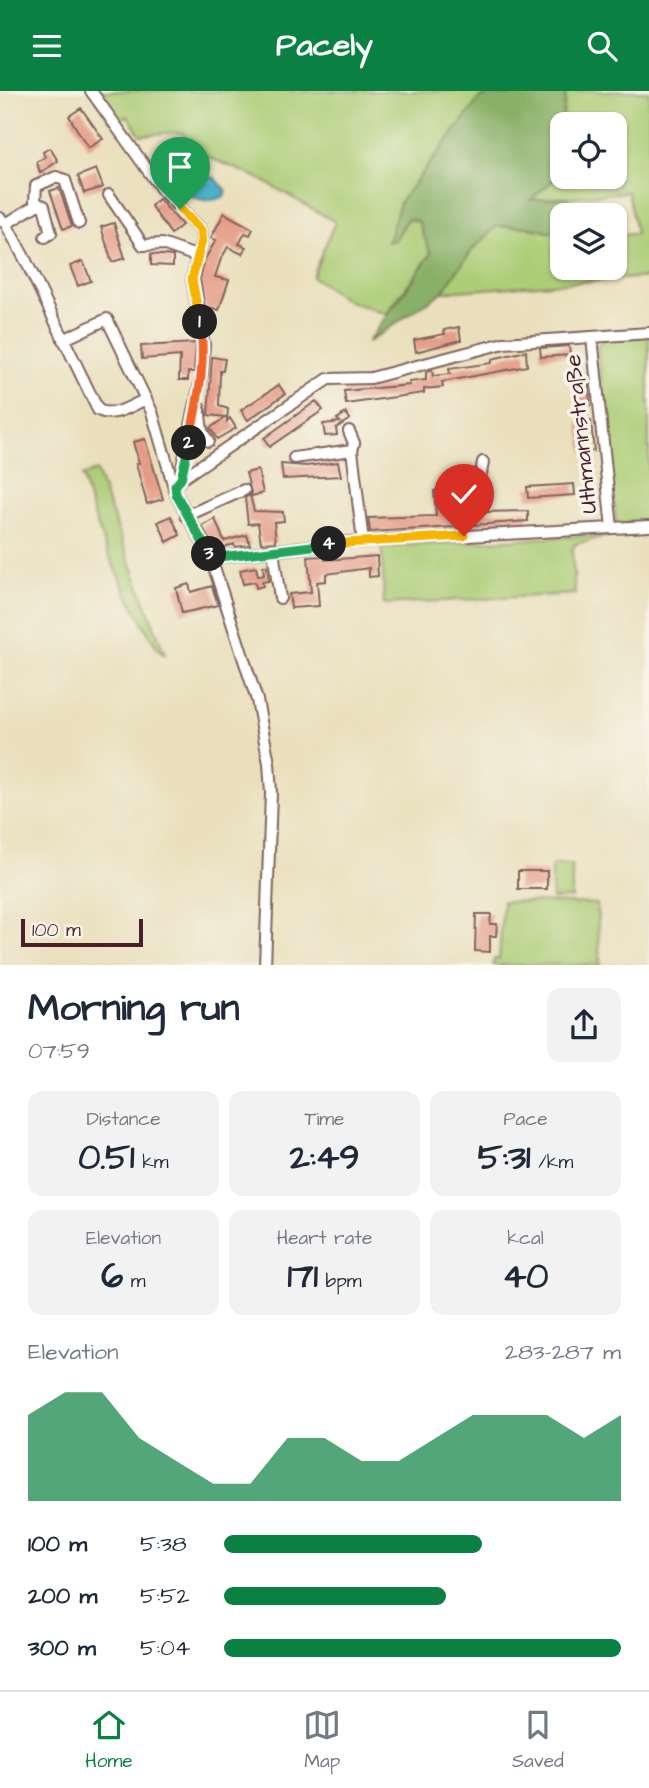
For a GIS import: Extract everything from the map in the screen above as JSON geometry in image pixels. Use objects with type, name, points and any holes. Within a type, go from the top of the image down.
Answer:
[{"type":"street","points":[[91,91],[162,190],[201,230],[202,240],[192,279],[204,345],[198,399],[178,483]]},
{"type":"street","points":[[45,237],[51,230],[44,206],[35,201],[36,186],[40,182],[61,178],[65,180],[79,223]]},
{"type":"street","points":[[109,195],[143,245],[162,244],[196,256]]},
{"type":"street","points":[[38,204],[3,221],[98,410],[108,414],[117,412],[146,399]]},
{"type":"street","points":[[63,340],[107,319],[146,399],[178,483],[186,516],[211,558],[251,680],[269,763],[271,793],[265,965]]},
{"type":"street","points":[[178,483],[328,379],[371,378],[504,343],[649,333]]},
{"type":"street","name":"Uthmannstraße","points":[[592,337],[612,528]]},
{"type":"street","points":[[198,399],[202,431],[208,441]]},
{"type":"street","points":[[349,431],[354,443],[352,450],[363,542]]},
{"type":"street","points":[[294,457],[352,450]]},
{"type":"street","points":[[464,536],[458,483],[463,477],[481,474],[483,462]]},
{"type":"street","points":[[186,516],[244,490]]},
{"type":"street","points":[[211,558],[363,542],[649,526]]},
{"type":"street","points":[[273,551],[280,598]]},
{"type":"green space","points":[[91,91],[530,91],[526,95],[489,95],[388,241],[395,240],[408,219],[418,221],[431,254],[386,314],[346,300],[312,277],[335,222],[258,178],[196,152],[181,132],[140,135],[128,116],[111,122]]},
{"type":"green space","points":[[530,91],[566,91],[564,112],[550,112],[550,183],[530,200],[568,197],[569,203],[550,203],[550,232],[527,227],[497,226],[473,249],[442,292],[367,343],[431,254],[418,221],[407,219],[395,240],[388,242],[400,202],[480,98],[489,95],[526,95]]},
{"type":"green space","points":[[566,91],[649,91],[649,277],[627,279],[627,234],[636,234],[628,192],[529,201],[550,183],[550,189],[627,189],[627,112],[563,112]]},
{"type":"green space","points":[[497,226],[527,227],[550,232],[550,280],[608,280],[442,292],[473,249]]},
{"type":"green space","points":[[649,336],[649,520],[620,524],[616,521],[597,346],[604,339]]},
{"type":"green space","points":[[96,471],[165,655],[159,651],[135,609],[96,521],[82,476]]},
{"type":"green space","points":[[616,534],[575,544],[572,551],[575,594],[384,604],[382,547]]},
{"type":"green space","points":[[552,865],[572,865],[572,898],[552,899]]},
{"type":"green space","points":[[503,901],[597,904],[600,965],[493,965],[494,959],[499,959]]},
{"type":"water","points":[[197,173],[215,178],[227,191],[225,196],[203,200],[189,194],[185,189],[187,180]]},
{"type":"building","points":[[81,108],[103,139],[88,148],[69,116]]},
{"type":"building","points":[[50,148],[58,161],[40,173],[37,162],[45,157],[43,152]]},
{"type":"building","points":[[96,169],[103,187],[84,193],[78,176]]},
{"type":"building","points":[[59,188],[72,226],[63,229],[50,191]]},
{"type":"building","points":[[159,199],[182,225],[171,234],[151,206]]},
{"type":"building","points":[[224,213],[253,229],[250,235],[245,233],[239,244],[246,247],[242,254],[228,247],[221,259],[215,277],[229,280],[219,310],[212,308],[214,318],[207,320],[200,279],[205,259],[216,240],[211,238]]},
{"type":"building","points":[[114,223],[125,258],[112,262],[101,227]]},
{"type":"building","points":[[151,254],[173,256],[173,266],[151,265]]},
{"type":"building","points":[[83,261],[91,281],[78,286],[70,266]]},
{"type":"building","points":[[459,327],[461,340],[416,352],[414,340],[445,334],[444,330]]},
{"type":"building","points":[[196,343],[194,372],[188,372],[188,380],[179,380],[180,356],[142,359],[141,346]]},
{"type":"building","points":[[569,346],[570,355],[541,357],[540,348]]},
{"type":"building","points":[[526,351],[527,366],[442,382],[443,387],[424,389],[424,393],[346,404],[344,391],[410,385],[409,382],[426,380],[426,372],[432,370],[433,376],[450,374],[449,369],[492,363],[492,359]]},
{"type":"building","points":[[212,357],[225,359],[223,371],[220,371],[219,406],[228,409],[227,421],[230,418],[236,428],[217,439],[210,428],[226,417],[208,415]]},
{"type":"building","points":[[589,384],[590,405],[578,406],[576,385]]},
{"type":"building","points":[[279,385],[285,394],[248,420],[241,410]]},
{"type":"building","points":[[316,401],[323,410],[269,447],[264,438]]},
{"type":"building","points":[[346,413],[350,419],[336,428],[337,435],[325,436],[323,424],[340,422],[337,419]]},
{"type":"building","points":[[591,421],[594,451],[583,452],[578,422]]},
{"type":"building","points":[[145,439],[163,499],[147,504],[133,442]]},
{"type":"building","points":[[338,462],[341,476],[283,479],[281,464],[306,466]]},
{"type":"building","points":[[258,470],[263,493],[252,496],[246,473]]},
{"type":"building","points":[[574,484],[575,495],[528,498],[527,487]]},
{"type":"building","points":[[444,490],[446,512],[453,512],[455,527],[370,532],[368,518],[436,516],[434,491]]},
{"type":"building","points":[[250,495],[254,511],[283,512],[284,521],[274,522],[276,542],[261,543],[258,523],[248,524],[245,498]]},
{"type":"building","points":[[478,496],[480,512],[528,511],[528,521],[474,525],[473,505],[468,505],[467,497]]},
{"type":"building","points":[[171,516],[180,535],[167,542],[158,522]]},
{"type":"building","points":[[215,519],[224,541],[247,535],[250,545],[235,547],[234,544],[215,550],[202,526]]},
{"type":"building","points":[[324,556],[325,560],[377,556],[378,576],[369,577],[369,568],[326,574],[326,581],[317,582],[319,606],[291,608],[289,594],[311,592],[308,557]]},
{"type":"building","points":[[263,566],[267,566],[269,581],[262,582],[263,586],[256,588],[255,582],[243,584],[240,570],[256,567],[258,576],[264,575]]},
{"type":"building","points":[[189,584],[191,592],[212,586],[218,605],[182,613],[176,588]]},
{"type":"building","points":[[518,871],[547,871],[547,889],[518,889]]},
{"type":"building","points":[[476,914],[491,914],[490,924],[497,924],[496,936],[490,936],[490,952],[475,951]]},
{"type":"waterway","points":[[259,842],[264,842]]},
{"type":"route","points":[[180,209],[201,230],[202,240],[193,266],[192,279],[204,345],[198,399],[181,479],[175,486],[186,516],[211,558],[337,543],[464,536]]}]
